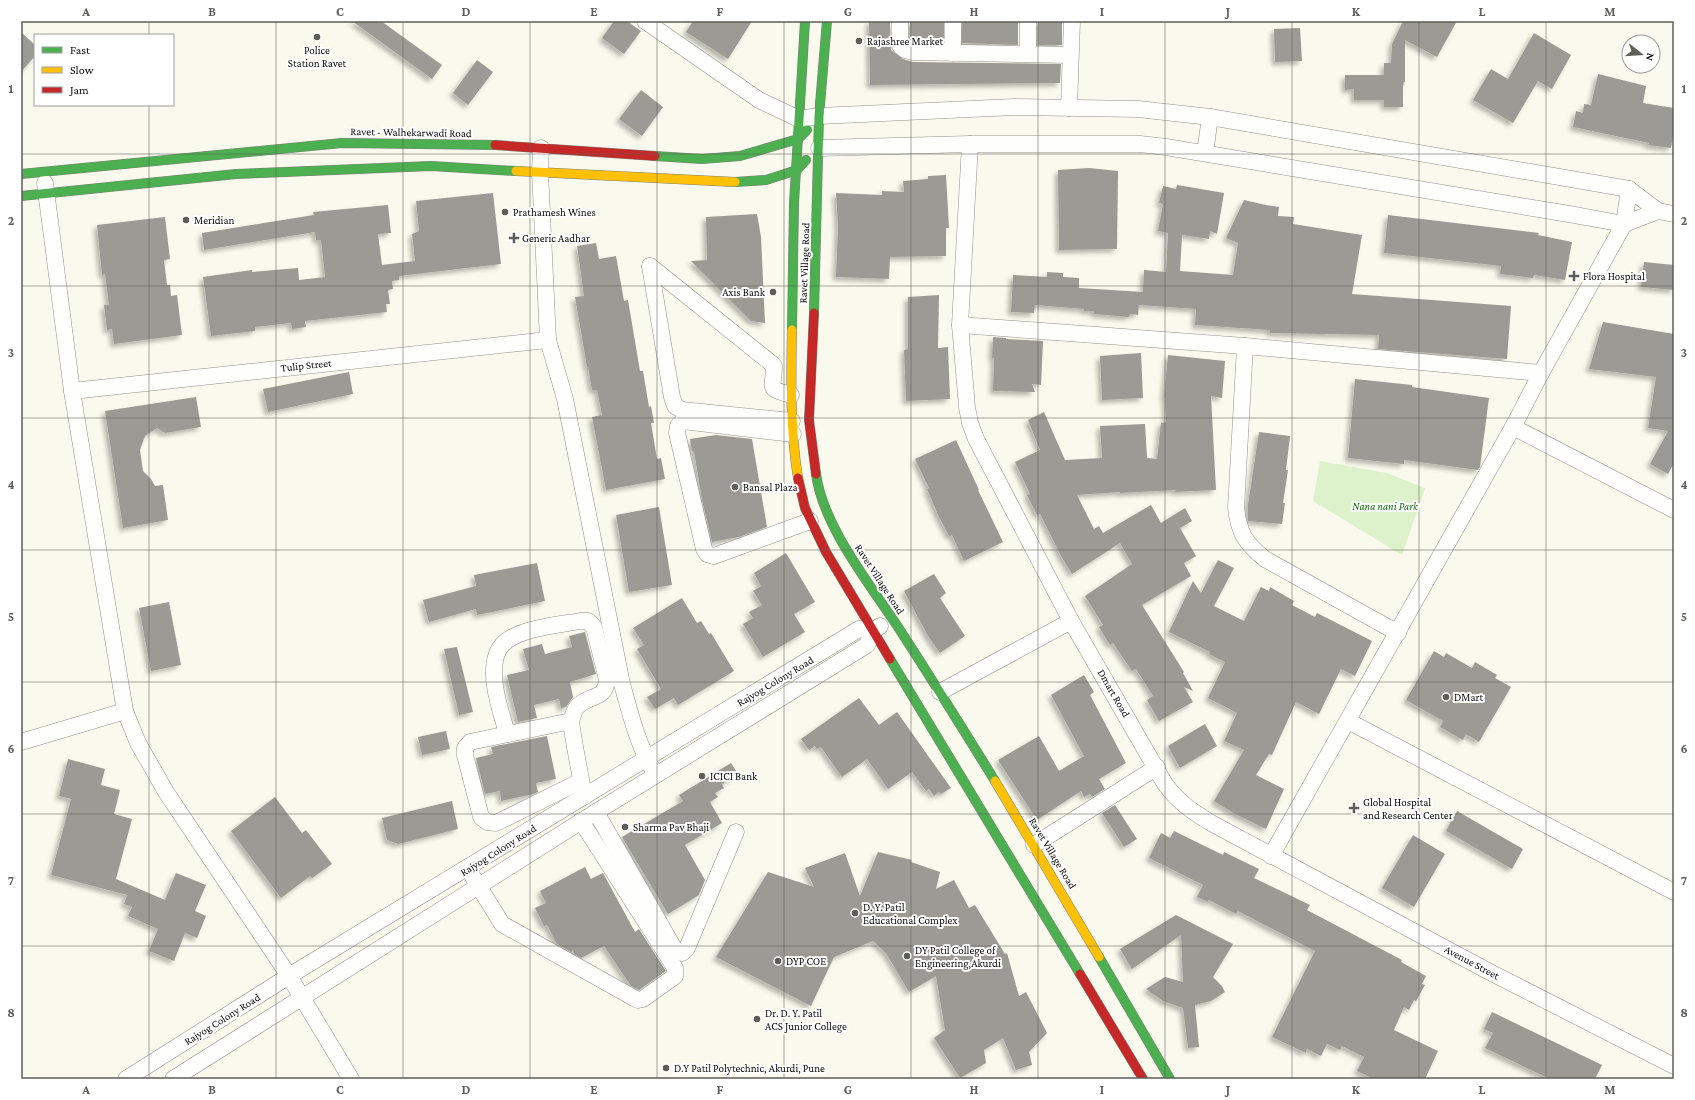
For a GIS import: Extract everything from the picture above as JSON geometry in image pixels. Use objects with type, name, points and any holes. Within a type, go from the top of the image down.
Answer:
[{"type":"main road","name":"Ravet Village Road","points":[[805,21],[794,203],[791,395],[792,428],[799,485],[810,521],[826,552],[873,631],[1143,1079]]},
{"type":"main road","name":"Ravet Village Road","points":[[827,21],[820,116],[809,420],[818,490],[830,518],[845,546],[940,692],[1034,845],[1170,1079]]},
{"type":"main road","points":[[798,139],[820,116]]},
{"type":"main road","name":"Ravet - Walhekarwadi Road","points":[[21,174],[342,143],[443,143],[702,159],[740,156],[798,139]]},
{"type":"main road","points":[[21,196],[236,174],[431,166],[715,182],[746,182],[766,180],[797,170],[819,148]]},
{"type":"street","points":[[645,21],[759,100],[799,119],[820,116],[1014,107],[1138,109],[1210,117],[1629,189],[1658,211],[1674,214]]},
{"type":"street","points":[[900,21],[900,46],[905,50],[912,52],[1070,54]]},
{"type":"street","points":[[953,21],[953,53]]},
{"type":"street","points":[[1028,21],[1028,54]]},
{"type":"street","points":[[1069,108],[1072,21]]},
{"type":"street","points":[[1205,153],[1210,117]]},
{"type":"street","points":[[819,148],[970,144],[1140,144],[1205,153],[1624,224],[1658,211]]},
{"type":"street","name":"Dmart Road","points":[[970,144],[960,324],[967,407],[976,439],[1071,621],[1169,789],[1187,808],[1271,856]]},
{"type":"street","points":[[541,148],[540,172],[548,340],[565,399],[622,684],[631,717],[646,759],[656,775]]},
{"type":"street","points":[[44,171],[45,193],[72,391],[125,711],[138,743],[166,792],[289,976],[352,1079]]},
{"type":"street","points":[[1271,856],[1513,428],[1541,373],[1624,224],[1629,189]]},
{"type":"street","points":[[791,395],[775,391],[772,388],[771,384],[774,366],[772,363],[650,266],[672,397],[675,406],[682,410],[792,428]]},
{"type":"street","points":[[960,324],[1245,346],[1541,373]]},
{"type":"street","name":"Tulip Street","points":[[72,391],[548,340]]},
{"type":"street","points":[[1245,346],[1236,508],[1238,524],[1244,540],[1253,550],[1265,559],[1398,633]]},
{"type":"street","points":[[792,428],[683,421],[678,426],[677,433],[704,548],[707,554],[714,556],[810,521]]},
{"type":"street","points":[[1513,428],[1674,510]]},
{"type":"street","name":"Rajyog Colony Road","points":[[173,1079],[596,812],[867,645],[873,631],[892,620]]},
{"type":"street","points":[[507,734],[495,686],[494,670],[502,646],[511,638],[524,632],[580,621],[588,621],[594,627],[607,680],[606,688],[602,694],[578,706],[571,721],[575,752],[583,789],[496,823],[487,822],[481,817],[465,755],[465,748],[470,742],[571,721]]},
{"type":"street","points":[[940,692],[1071,621]]},
{"type":"street","name":"Rajyog Colony Road","points":[[126,1079],[289,976],[468,868],[583,789],[646,759],[859,629],[873,631]]},
{"type":"street","points":[[21,742],[125,711]]},
{"type":"street","points":[[1348,721],[1674,892]]},
{"type":"street","points":[[1034,845],[1157,768]]},
{"type":"street","points":[[596,812],[675,950],[682,953],[687,948],[736,832]]},
{"type":"street","points":[[468,868],[502,924],[634,998],[638,1000],[643,999],[675,976],[675,968],[581,822]]},
{"type":"street","name":"Avenue Street","points":[[1271,856],[1674,1066]]},
{"type":"green space","name":"Nana nani Park","points":[[1320,461],[1387,473],[1425,488],[1402,555],[1313,501]]},
{"type":"building","points":[[352,21],[381,21],[442,65],[432,79]]},
{"type":"building","points":[[614,21],[627,21],[641,31],[624,54],[602,38]]},
{"type":"building","points":[[693,21],[752,21],[728,59],[686,32]]},
{"type":"building","points":[[869,21],[890,21],[891,50],[903,59],[913,62],[1061,64],[1060,83],[870,85]]},
{"type":"building","points":[[910,21],[944,21],[944,43],[910,41]]},
{"type":"building","points":[[962,21],[1018,21],[1018,45],[962,43]]},
{"type":"building","points":[[1038,21],[1062,21],[1062,45],[1038,45]]},
{"type":"building","points":[[1403,21],[1457,21],[1437,57],[1405,40],[1405,82],[1403,87],[1403,107],[1384,107],[1384,100],[1354,100],[1354,89],[1345,90],[1345,75],[1384,75],[1384,63],[1391,63],[1392,44]]},
{"type":"building","points":[[1300,28],[1302,61],[1275,62],[1274,29]]},
{"type":"building","points":[[21,32],[34,44],[34,57],[21,72]]},
{"type":"building","points":[[1534,33],[1571,55],[1552,89],[1538,81],[1513,123],[1473,100],[1491,69],[1508,79]]},
{"type":"building","points":[[477,60],[493,72],[468,105],[453,93]]},
{"type":"building","points":[[1598,74],[1646,86],[1643,103],[1674,108],[1674,130],[1671,148],[1648,145],[1649,143],[1573,127],[1576,111],[1583,113],[1584,104],[1591,105]]},
{"type":"building","points":[[641,90],[663,107],[642,136],[619,119]]},
{"type":"building","points":[[1089,168],[1118,171],[1117,249],[1059,250],[1058,170]]},
{"type":"building","points":[[946,175],[949,228],[946,228],[946,256],[890,257],[889,279],[836,277],[838,227],[836,193],[882,195],[882,191],[904,192],[903,181],[928,179],[928,176]]},
{"type":"building","points":[[1177,185],[1224,193],[1217,234],[1210,231],[1209,239],[1182,235],[1180,271],[1233,275],[1238,243],[1226,238],[1244,200],[1279,207],[1278,216],[1294,217],[1293,224],[1362,235],[1352,294],[1511,306],[1507,359],[1378,349],[1379,335],[1270,333],[1270,330],[1195,325],[1196,309],[1139,305],[1138,315],[1130,314],[1129,317],[1094,314],[1094,311],[1084,311],[1084,309],[1035,305],[1034,313],[1011,312],[1013,275],[1047,277],[1047,272],[1063,273],[1063,277],[1079,278],[1079,288],[1143,292],[1144,270],[1166,272],[1168,233],[1158,231],[1163,204],[1159,203],[1163,186],[1176,189]]},
{"type":"building","points":[[493,193],[501,264],[399,276],[399,280],[392,281],[393,289],[388,290],[390,304],[386,304],[387,312],[305,321],[306,327],[292,329],[291,323],[255,327],[255,331],[211,336],[203,277],[252,270],[252,272],[298,268],[299,280],[325,277],[321,240],[316,240],[315,232],[204,250],[202,233],[314,215],[313,212],[388,205],[391,233],[378,234],[382,265],[415,261],[412,234],[419,231],[416,201]]},
{"type":"building","points":[[757,214],[761,237],[765,323],[751,321],[691,261],[707,260],[706,217]]},
{"type":"building","points":[[1388,215],[1539,233],[1538,235],[1572,242],[1565,280],[1534,275],[1533,278],[1500,274],[1501,266],[1384,253]]},
{"type":"building","points":[[165,217],[170,259],[164,260],[167,285],[170,285],[171,296],[177,295],[182,335],[114,344],[112,329],[107,330],[104,305],[109,305],[105,274],[102,275],[97,225]]},
{"type":"building","points":[[596,243],[599,259],[616,256],[624,301],[628,300],[640,371],[643,371],[649,407],[651,406],[654,423],[651,423],[657,459],[661,458],[665,479],[606,490],[592,417],[602,415],[597,390],[592,390],[575,297],[584,296],[577,246]]},
{"type":"building","points":[[1644,262],[1674,265],[1674,290],[1641,287]]},
{"type":"building","points":[[939,295],[938,348],[948,347],[950,399],[906,401],[904,350],[908,349],[908,297]]},
{"type":"building","points":[[1603,322],[1674,334],[1674,463],[1668,474],[1650,464],[1668,431],[1648,428],[1656,377],[1589,369]]},
{"type":"building","points":[[993,337],[1043,341],[1041,385],[1032,384],[1035,392],[993,391]]},
{"type":"building","points":[[1141,353],[1143,398],[1102,400],[1100,356]]},
{"type":"building","points":[[1168,355],[1225,361],[1222,398],[1211,396],[1216,490],[1120,492],[1077,495],[1094,529],[1099,526],[1103,533],[1151,505],[1161,523],[1185,508],[1192,521],[1180,528],[1196,556],[1184,563],[1191,576],[1142,605],[1184,672],[1183,673],[1193,691],[1184,687],[1193,702],[1159,721],[1147,700],[1153,696],[1136,669],[1132,671],[1113,643],[1110,645],[1099,627],[1103,625],[1085,596],[1132,564],[1120,543],[1072,574],[1061,556],[1040,514],[1037,515],[1027,495],[1030,494],[1015,462],[1040,450],[1028,420],[1044,412],[1065,460],[1102,458],[1100,426],[1145,424],[1147,458],[1157,459],[1161,423],[1166,422],[1164,397]]},
{"type":"building","points":[[349,372],[353,394],[268,412],[263,389]]},
{"type":"building","points":[[1355,379],[1412,385],[1412,387],[1489,398],[1480,467],[1478,470],[1404,460],[1404,464],[1348,458]]},
{"type":"building","points":[[196,397],[201,427],[165,433],[157,428],[145,436],[140,450],[143,471],[151,479],[155,486],[163,485],[168,520],[123,528],[105,411]]},
{"type":"building","points":[[1259,432],[1290,436],[1282,524],[1248,521],[1248,505]]},
{"type":"building","name":"Bansal Plaza","points":[[716,435],[752,439],[767,527],[739,537],[712,542],[702,500],[694,451],[692,451],[690,439]]},
{"type":"building","points":[[956,440],[1003,542],[964,561],[952,535],[949,536],[939,517],[927,489],[929,488],[915,459]]},
{"type":"building","points":[[659,507],[672,585],[629,592],[616,515]]},
{"type":"building","points":[[786,553],[815,602],[794,614],[805,632],[763,657],[743,624],[753,618],[749,612],[762,605],[753,591],[761,586],[754,573]]},
{"type":"building","points":[[1218,560],[1234,568],[1214,606],[1244,621],[1261,587],[1269,591],[1270,587],[1294,601],[1292,605],[1315,617],[1317,613],[1372,641],[1355,676],[1341,669],[1319,714],[1296,702],[1272,755],[1269,754],[1256,775],[1284,789],[1266,829],[1235,814],[1214,801],[1244,750],[1224,741],[1237,713],[1208,698],[1225,662],[1209,654],[1210,652],[1169,632],[1193,581],[1201,593]]},
{"type":"building","points":[[537,563],[545,601],[477,615],[476,609],[429,622],[423,600],[476,586],[474,575]]},
{"type":"building","points":[[934,574],[946,593],[940,598],[965,636],[940,653],[928,636],[904,591]]},
{"type":"building","points":[[682,598],[697,623],[701,621],[709,634],[711,633],[734,671],[678,705],[674,698],[655,709],[647,697],[661,689],[637,649],[644,645],[633,628]]},
{"type":"building","points":[[169,602],[181,665],[151,671],[139,608]]},
{"type":"building","points":[[585,632],[596,674],[570,682],[573,697],[566,707],[561,708],[559,699],[534,705],[537,718],[518,722],[507,675],[529,670],[523,649],[542,644],[545,654],[572,647],[569,636]]},
{"type":"building","points":[[457,647],[473,712],[459,715],[444,649]]},
{"type":"building","points":[[1434,651],[1444,657],[1446,653],[1472,668],[1475,662],[1497,675],[1495,678],[1511,687],[1479,742],[1466,734],[1463,740],[1440,727],[1443,721],[1406,700]]},
{"type":"building","points":[[1084,675],[1094,692],[1090,695],[1126,763],[1099,779],[1105,789],[1092,797],[1090,794],[1084,797],[1081,791],[1037,820],[998,760],[1039,736],[1059,771],[1084,756],[1051,695]]},
{"type":"building","points":[[859,698],[879,725],[897,712],[951,788],[941,794],[939,792],[934,796],[929,789],[926,791],[912,772],[888,789],[867,759],[842,777],[821,747],[817,749],[815,746],[809,750],[801,739]]},
{"type":"building","points":[[1205,724],[1217,746],[1180,768],[1168,746]]},
{"type":"building","points":[[446,731],[450,749],[422,755],[418,737]]},
{"type":"building","points":[[547,736],[556,779],[536,783],[538,792],[534,794],[501,801],[500,791],[485,794],[476,758],[493,754],[491,747]]},
{"type":"building","points":[[68,759],[105,769],[101,785],[120,790],[114,814],[132,819],[116,879],[165,900],[176,873],[206,885],[195,911],[206,916],[197,938],[185,933],[174,961],[149,951],[158,929],[128,916],[132,907],[124,904],[127,895],[51,875],[71,799],[59,796]]},
{"type":"building","points":[[731,763],[738,774],[722,784],[724,788],[715,793],[718,797],[710,802],[722,823],[685,845],[705,880],[699,895],[668,914],[622,837],[683,801],[679,795]]},
{"type":"building","points":[[275,797],[302,833],[306,830],[332,864],[312,878],[310,876],[281,898],[231,831]]},
{"type":"building","points":[[452,801],[458,829],[398,844],[387,840],[382,818]]},
{"type":"building","points":[[1115,805],[1137,839],[1124,847],[1102,813]]},
{"type":"building","points":[[1457,811],[1523,849],[1512,869],[1446,831]]},
{"type":"building","points":[[1174,831],[1223,855],[1224,852],[1259,869],[1254,878],[1310,905],[1307,910],[1402,960],[1401,962],[1426,976],[1422,984],[1425,985],[1416,1001],[1414,1000],[1409,1010],[1404,1007],[1394,1030],[1438,1051],[1425,1079],[1374,1079],[1357,1071],[1364,1057],[1342,1046],[1340,1050],[1327,1044],[1321,1056],[1307,1049],[1306,1053],[1272,1037],[1315,951],[1238,911],[1236,914],[1209,900],[1208,902],[1197,897],[1203,885],[1149,858],[1161,833],[1170,838]]},
{"type":"building","points":[[1413,835],[1445,854],[1414,907],[1382,888]]},
{"type":"building","name":"DYP COE","points":[[878,852],[912,860],[911,862],[940,872],[936,889],[954,880],[969,908],[975,905],[1005,954],[1007,953],[1019,996],[1026,992],[1047,1033],[1029,1052],[1032,1065],[1016,1070],[1003,1038],[984,1050],[986,1063],[960,1078],[934,1038],[945,1030],[936,976],[909,992],[886,953],[873,941],[834,957],[811,1006],[716,957],[768,872],[814,887],[805,868],[845,853],[860,896]]},
{"type":"building","points":[[585,867],[591,879],[603,873],[635,932],[639,929],[666,971],[639,990],[631,986],[604,946],[581,958],[574,954],[573,950],[571,952],[557,944],[547,925],[544,926],[535,908],[546,903],[540,891]]},
{"type":"building","points":[[1176,915],[1233,944],[1213,977],[1222,986],[1225,992],[1211,1001],[1195,1005],[1199,1047],[1188,1048],[1183,1008],[1163,1001],[1146,989],[1165,977],[1183,982],[1181,935],[1132,969],[1120,949]]},
{"type":"building","points":[[1492,1012],[1602,1065],[1595,1079],[1550,1079],[1485,1048],[1493,1033],[1484,1029]]},
{"type":"traffic: fast","points":[[792,330],[794,203],[805,21]]},
{"type":"traffic: fast","points":[[814,313],[819,116],[827,21]]},
{"type":"traffic: fast","points":[[655,156],[702,159],[740,156],[798,139],[807,130]]},
{"type":"traffic: fast","points":[[21,174],[342,143],[495,145]]},
{"type":"traffic: fast","points":[[735,182],[766,180],[797,170],[806,160]]},
{"type":"traffic: fast","points":[[21,196],[236,174],[431,166],[516,171]]},
{"type":"traffic: fast","points":[[816,474],[820,494],[837,534],[861,573],[898,627],[995,781]]},
{"type":"traffic: fast","points":[[890,659],[1080,974]]},
{"type":"traffic: fast","points":[[1099,957],[1170,1079]]},
{"type":"traffic: slow","points":[[516,171],[735,182]]},
{"type":"traffic: slow","points":[[792,330],[792,423],[798,478]]},
{"type":"traffic: slow","points":[[995,781],[1099,957]]},
{"type":"traffic: jam","points":[[495,145],[655,156]]},
{"type":"traffic: jam","points":[[814,313],[809,420],[816,474]]},
{"type":"traffic: jam","points":[[798,478],[805,508],[826,552],[890,659]]},
{"type":"traffic: jam","points":[[1080,974],[1143,1079]]},
{"type":"place","name":"Police Station Ravet","points":[[317,37]]},
{"type":"place","name":"Rajashree Market","points":[[859,41]]},
{"type":"place","name":"Prathamesh Wines","points":[[505,212]]},
{"type":"place","name":"Meridian","points":[[186,220]]},
{"type":"place","name":"Generic Aadhar","points":[[514,238]]},
{"type":"place","name":"Flora Hospital","points":[[1574,276]]},
{"type":"place","name":"Axis Bank","points":[[773,292]]},
{"type":"place","name":"Bansal Plaza","points":[[735,487]]},
{"type":"place","name":"DMart","points":[[1446,697]]},
{"type":"place","name":"ICICI Bank","points":[[702,776]]},
{"type":"place","name":"Global Hospital and Research Center","points":[[1354,808]]},
{"type":"place","name":"Sharma Pav Bhaji","points":[[625,827]]},
{"type":"place","name":"D. Y. Patil Educational Complex","points":[[855,913]]},
{"type":"place","name":"DY Patil College of Engineering,Akurdi","points":[[907,956]]},
{"type":"place","name":"DYP COE","points":[[778,961]]},
{"type":"place","name":"Dr. D. Y. Patil ACS Junior College","points":[[757,1019]]},
{"type":"place","name":"D.Y Patil Polytechnic, Akurdi, Pune","points":[[666,1068]]}]
